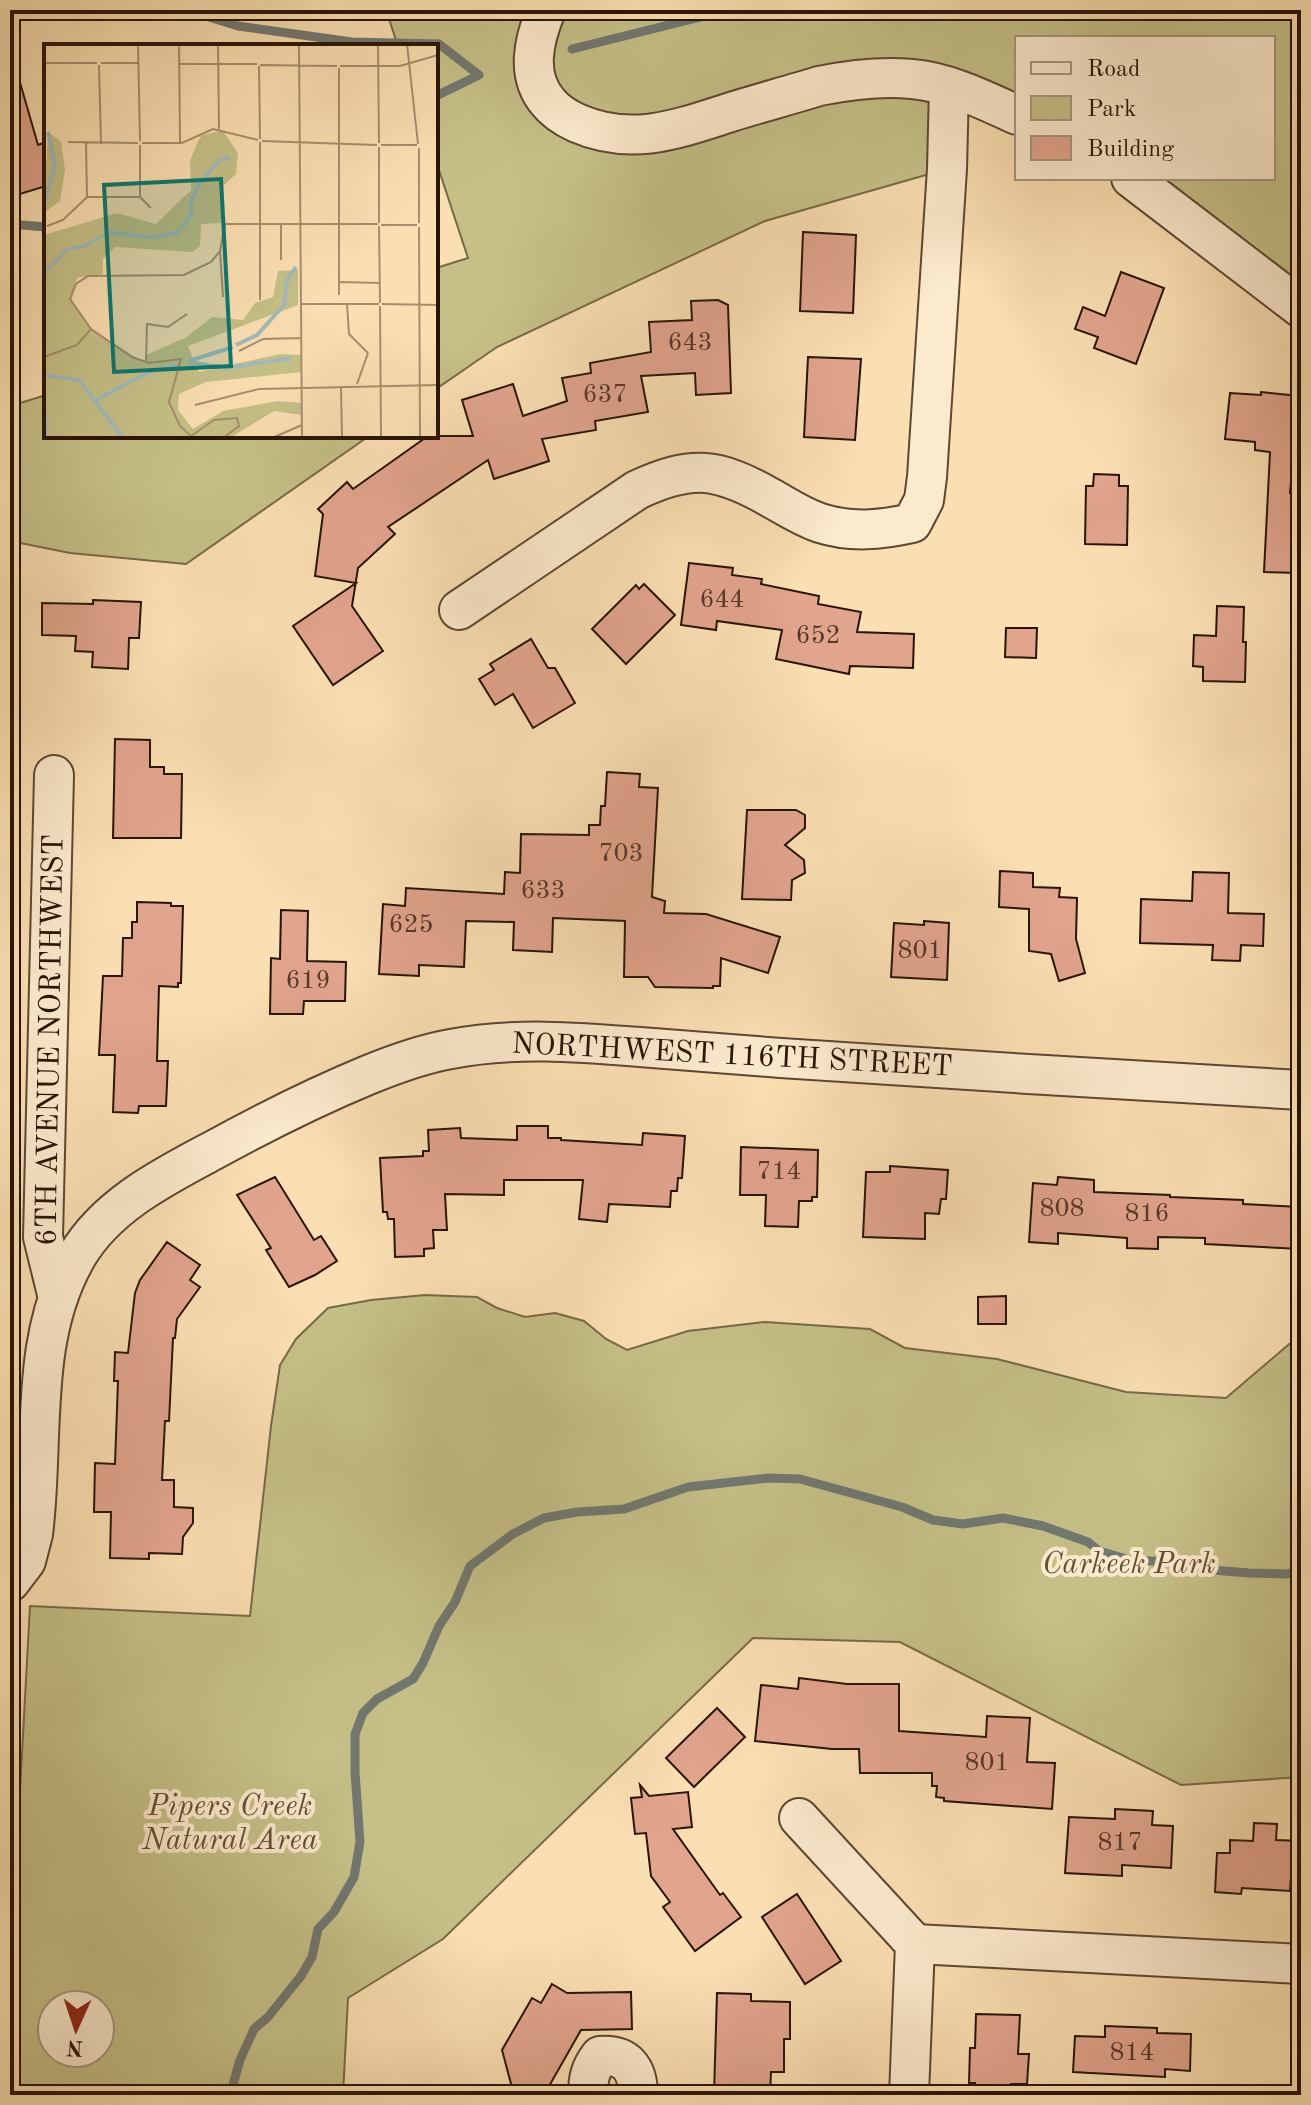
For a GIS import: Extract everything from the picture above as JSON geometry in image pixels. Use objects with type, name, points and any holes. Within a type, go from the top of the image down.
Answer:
[{"type":"street","points":[[546,10],[536,35],[534,56],[535,77],[542,95],[553,109],[567,119],[614,135],[646,135],[676,129],[819,86],[841,81],[888,78],[914,79],[949,87],[1015,114]]},
{"type":"street","points":[[459,610],[637,490],[684,472],[717,473],[742,482],[801,516],[837,528],[885,529],[912,523],[924,500],[927,477],[947,169],[949,87]]},
{"type":"street","points":[[1134,180],[1301,308]]},
{"type":"street","name":"6TH AVENUE NORTHWEST","points":[[10,1582],[22,1569],[32,1543],[45,1345],[58,1298],[43,1237],[54,775]]},
{"type":"street","name":"NORTHWEST 116TH STREET","points":[[58,1298],[74,1260],[91,1236],[111,1215],[165,1177],[243,1134],[345,1085],[414,1058],[451,1049],[496,1043],[561,1042],[1301,1090]]},
{"type":"street","points":[[799,1818],[915,1944],[1301,1964]]},
{"type":"street","points":[[909,2095],[915,1944]]},
{"type":"street","points":[[588,2095],[591,2067],[600,2056],[613,2055],[632,2067],[638,2081],[638,2095]]},
{"type":"green space","points":[[386,10],[1301,10],[1301,308],[1134,180],[1275,180],[1275,36],[1015,36],[1015,114],[950,87],[947,169],[765,221],[497,347],[438,388],[438,267],[468,258],[438,167],[438,44],[397,44]]},
{"type":"green space","points":[[44,396],[44,438],[366,438],[186,564],[70,553],[10,541],[10,406]]},
{"type":"green space","points":[[425,1295],[477,1297],[497,1308],[525,1317],[555,1313],[584,1321],[606,1339],[627,1350],[688,1331],[765,1322],[870,1329],[905,1348],[997,1359],[1126,1392],[1226,1398],[1301,1334],[1301,1777],[1181,1785],[900,1642],[753,1638],[443,1939],[348,1998],[343,2095],[10,2095],[10,1975],[30,1606],[250,1616],[280,1365],[296,1339],[328,1308]]},
{"type":"building","points":[[17,72],[38,145],[44,143],[44,187],[10,197],[10,73]]},
{"type":"building","points":[[803,232],[856,235],[853,313],[800,311]]},
{"type":"building","points":[[1121,272],[1164,288],[1136,364],[1094,348],[1098,337],[1075,329],[1083,307],[1105,316]]},
{"type":"building","points":[[718,300],[728,305],[731,393],[696,395],[695,373],[641,376],[648,412],[595,421],[596,430],[542,439],[549,461],[494,479],[488,460],[388,527],[395,534],[358,568],[356,583],[315,576],[323,514],[318,509],[347,482],[353,489],[425,438],[473,436],[462,400],[513,384],[523,416],[567,401],[562,378],[591,373],[590,363],[651,352],[649,322],[692,320],[691,301]]},
{"type":"building","points":[[808,357],[861,359],[855,440],[804,437]]},
{"type":"building","points":[[1261,392],[1299,396],[1290,493],[1301,493],[1301,573],[1264,572],[1270,452],[1255,450],[1255,442],[1225,439],[1230,393],[1261,395]]},
{"type":"building","points":[[1094,474],[1119,475],[1119,486],[1128,486],[1127,545],[1085,544],[1086,486],[1093,486]]},
{"type":"building","points":[[689,563],[733,568],[732,575],[762,579],[761,584],[819,596],[818,604],[861,612],[857,632],[914,634],[913,668],[850,666],[849,674],[776,659],[782,630],[717,621],[716,630],[681,625]]},
{"type":"building","points":[[356,583],[352,606],[383,651],[333,685],[293,626]]},
{"type":"building","points":[[644,584],[675,615],[626,664],[592,629],[636,585],[639,589]]},
{"type":"building","points":[[93,600],[141,602],[139,638],[129,638],[128,669],[92,667],[93,652],[75,651],[76,636],[42,635],[42,603],[93,604]]},
{"type":"building","points":[[1217,606],[1244,607],[1245,682],[1203,681],[1203,667],[1193,666],[1194,635],[1216,636]]},
{"type":"building","points":[[1006,628],[1037,628],[1036,658],[1005,657]]},
{"type":"building","points":[[531,639],[548,668],[555,668],[575,703],[533,728],[513,694],[495,705],[479,679],[494,670],[490,664]]},
{"type":"building","points":[[115,739],[150,740],[150,767],[164,767],[164,774],[182,774],[181,838],[113,838]]},
{"type":"building","points":[[607,772],[640,774],[639,787],[658,788],[652,897],[665,901],[664,913],[706,914],[780,937],[768,973],[721,958],[720,986],[655,987],[648,977],[624,977],[625,921],[553,918],[552,952],[513,950],[514,922],[466,921],[464,967],[419,965],[419,976],[379,974],[383,904],[405,906],[406,888],[504,894],[505,872],[520,873],[521,834],[589,835],[589,825],[600,825],[601,806],[605,806]]},
{"type":"building","points":[[747,810],[796,810],[805,815],[805,828],[785,845],[804,860],[805,873],[792,880],[791,900],[742,899]]},
{"type":"building","points":[[1000,871],[1033,873],[1033,887],[1060,888],[1059,897],[1077,898],[1076,939],[1085,973],[1059,981],[1051,954],[1029,951],[1029,909],[999,907]]},
{"type":"building","points":[[1193,872],[1229,873],[1228,913],[1264,914],[1263,946],[1241,945],[1240,961],[1212,960],[1213,945],[1140,943],[1141,899],[1192,901]]},
{"type":"building","points":[[137,902],[183,906],[181,983],[178,987],[159,986],[157,1061],[168,1061],[166,1106],[139,1106],[138,1113],[113,1112],[115,1055],[99,1055],[103,976],[122,976],[123,938],[132,938],[132,922],[137,922]]},
{"type":"building","points":[[281,910],[308,911],[307,961],[346,962],[345,1001],[304,1001],[303,1014],[270,1014],[271,958],[280,959]]},
{"type":"building","points":[[924,921],[949,923],[947,980],[891,977],[894,923],[924,925]]},
{"type":"building","points":[[517,1126],[548,1126],[548,1138],[561,1140],[642,1145],[643,1133],[685,1136],[682,1178],[678,1178],[677,1191],[671,1191],[670,1207],[609,1204],[607,1222],[579,1219],[583,1180],[504,1180],[504,1195],[445,1194],[447,1230],[433,1230],[434,1248],[424,1249],[424,1256],[395,1257],[394,1219],[388,1219],[387,1212],[383,1212],[380,1158],[423,1156],[423,1151],[429,1151],[428,1130],[460,1128],[461,1138],[517,1140]]},
{"type":"building","points":[[741,1147],[818,1150],[817,1197],[812,1197],[812,1201],[799,1201],[798,1227],[765,1226],[766,1195],[740,1195]]},
{"type":"building","points":[[890,1166],[948,1170],[946,1199],[941,1199],[939,1214],[925,1213],[925,1239],[863,1237],[866,1172],[890,1172]]},
{"type":"building","points":[[275,1177],[314,1240],[321,1236],[337,1261],[289,1287],[266,1250],[271,1248],[237,1195]]},
{"type":"building","points":[[1058,1177],[1094,1180],[1094,1192],[1243,1200],[1243,1204],[1301,1207],[1301,1249],[1205,1244],[1205,1238],[1158,1237],[1158,1249],[1127,1248],[1127,1238],[1058,1233],[1058,1244],[1029,1242],[1033,1183],[1057,1185]]},
{"type":"building","points":[[167,1242],[200,1265],[190,1280],[200,1287],[177,1319],[173,1338],[169,1421],[165,1421],[162,1480],[174,1480],[174,1507],[193,1508],[193,1523],[183,1537],[182,1554],[149,1553],[149,1559],[110,1558],[111,1512],[94,1512],[95,1463],[115,1464],[118,1381],[114,1381],[115,1352],[128,1353],[135,1293],[140,1280]]},
{"type":"building","points":[[1006,1296],[1006,1324],[978,1324],[978,1297]]},
{"type":"building","points":[[799,1678],[847,1684],[899,1684],[899,1731],[986,1737],[987,1716],[1030,1718],[1027,1762],[1055,1763],[1052,1809],[944,1801],[944,1798],[936,1797],[937,1786],[932,1786],[932,1773],[860,1773],[859,1749],[755,1741],[761,1685],[798,1689]]},
{"type":"building","points":[[717,1708],[745,1737],[694,1787],[666,1758]]},
{"type":"building","points":[[640,1785],[649,1796],[688,1792],[692,1827],[673,1829],[720,1895],[723,1893],[741,1917],[695,1951],[663,1907],[670,1902],[651,1876],[646,1833],[635,1834],[631,1798],[642,1797]]},
{"type":"building","points":[[1115,1809],[1153,1811],[1152,1825],[1173,1826],[1171,1868],[1122,1865],[1122,1876],[1065,1873],[1069,1817],[1115,1819]]},
{"type":"building","points":[[1254,1823],[1277,1824],[1276,1840],[1301,1841],[1301,1877],[1291,1877],[1290,1891],[1242,1888],[1241,1894],[1215,1892],[1217,1853],[1230,1853],[1230,1840],[1253,1841]]},
{"type":"building","points":[[797,1894],[841,1961],[805,1984],[762,1917]]},
{"type":"building","points":[[552,1984],[567,1993],[631,1992],[632,2029],[581,2030],[544,2095],[514,2095],[502,2050],[532,1998],[541,2003]]},
{"type":"building","points":[[717,1993],[751,1994],[751,2001],[790,2002],[790,2039],[784,2039],[784,2072],[771,2072],[770,2095],[714,2095]]},
{"type":"building","points":[[976,2014],[1020,2015],[1018,2054],[1029,2054],[1027,2084],[1011,2084],[1010,2094],[975,2093],[975,2083],[969,2083],[970,2048],[975,2048]]},
{"type":"building","points":[[1105,2026],[1157,2028],[1157,2033],[1191,2034],[1190,2071],[1165,2069],[1165,2077],[1073,2072],[1075,2036],[1105,2037]]},
{"type":"waterway","points":[[186,10],[238,26],[352,42],[439,44],[479,75],[438,95]]},
{"type":"waterway","points":[[572,49],[729,10]]},
{"type":"waterway","points":[[10,224],[44,227]]},
{"type":"waterway","points":[[230,2095],[240,2060],[254,2029],[268,2017],[301,1976],[312,1957],[318,1929],[334,1912],[354,1877],[360,1842],[355,1734],[363,1713],[377,1699],[413,1679],[439,1626],[455,1602],[470,1566],[513,1534],[544,1518],[624,1509],[688,1487],[768,1478],[800,1479],[902,1507],[933,1520],[963,1524],[1003,1518],[1043,1526],[1088,1542],[1099,1551],[1130,1560],[1174,1562],[1212,1570],[1249,1573],[1287,1574],[1301,1570]]},
{"type":"park label","name":"Carkeek Park","points":[[1129,1565]]},
{"type":"park label","name":"Pipers Creek Natural Area","points":[[230,1824]]}]
